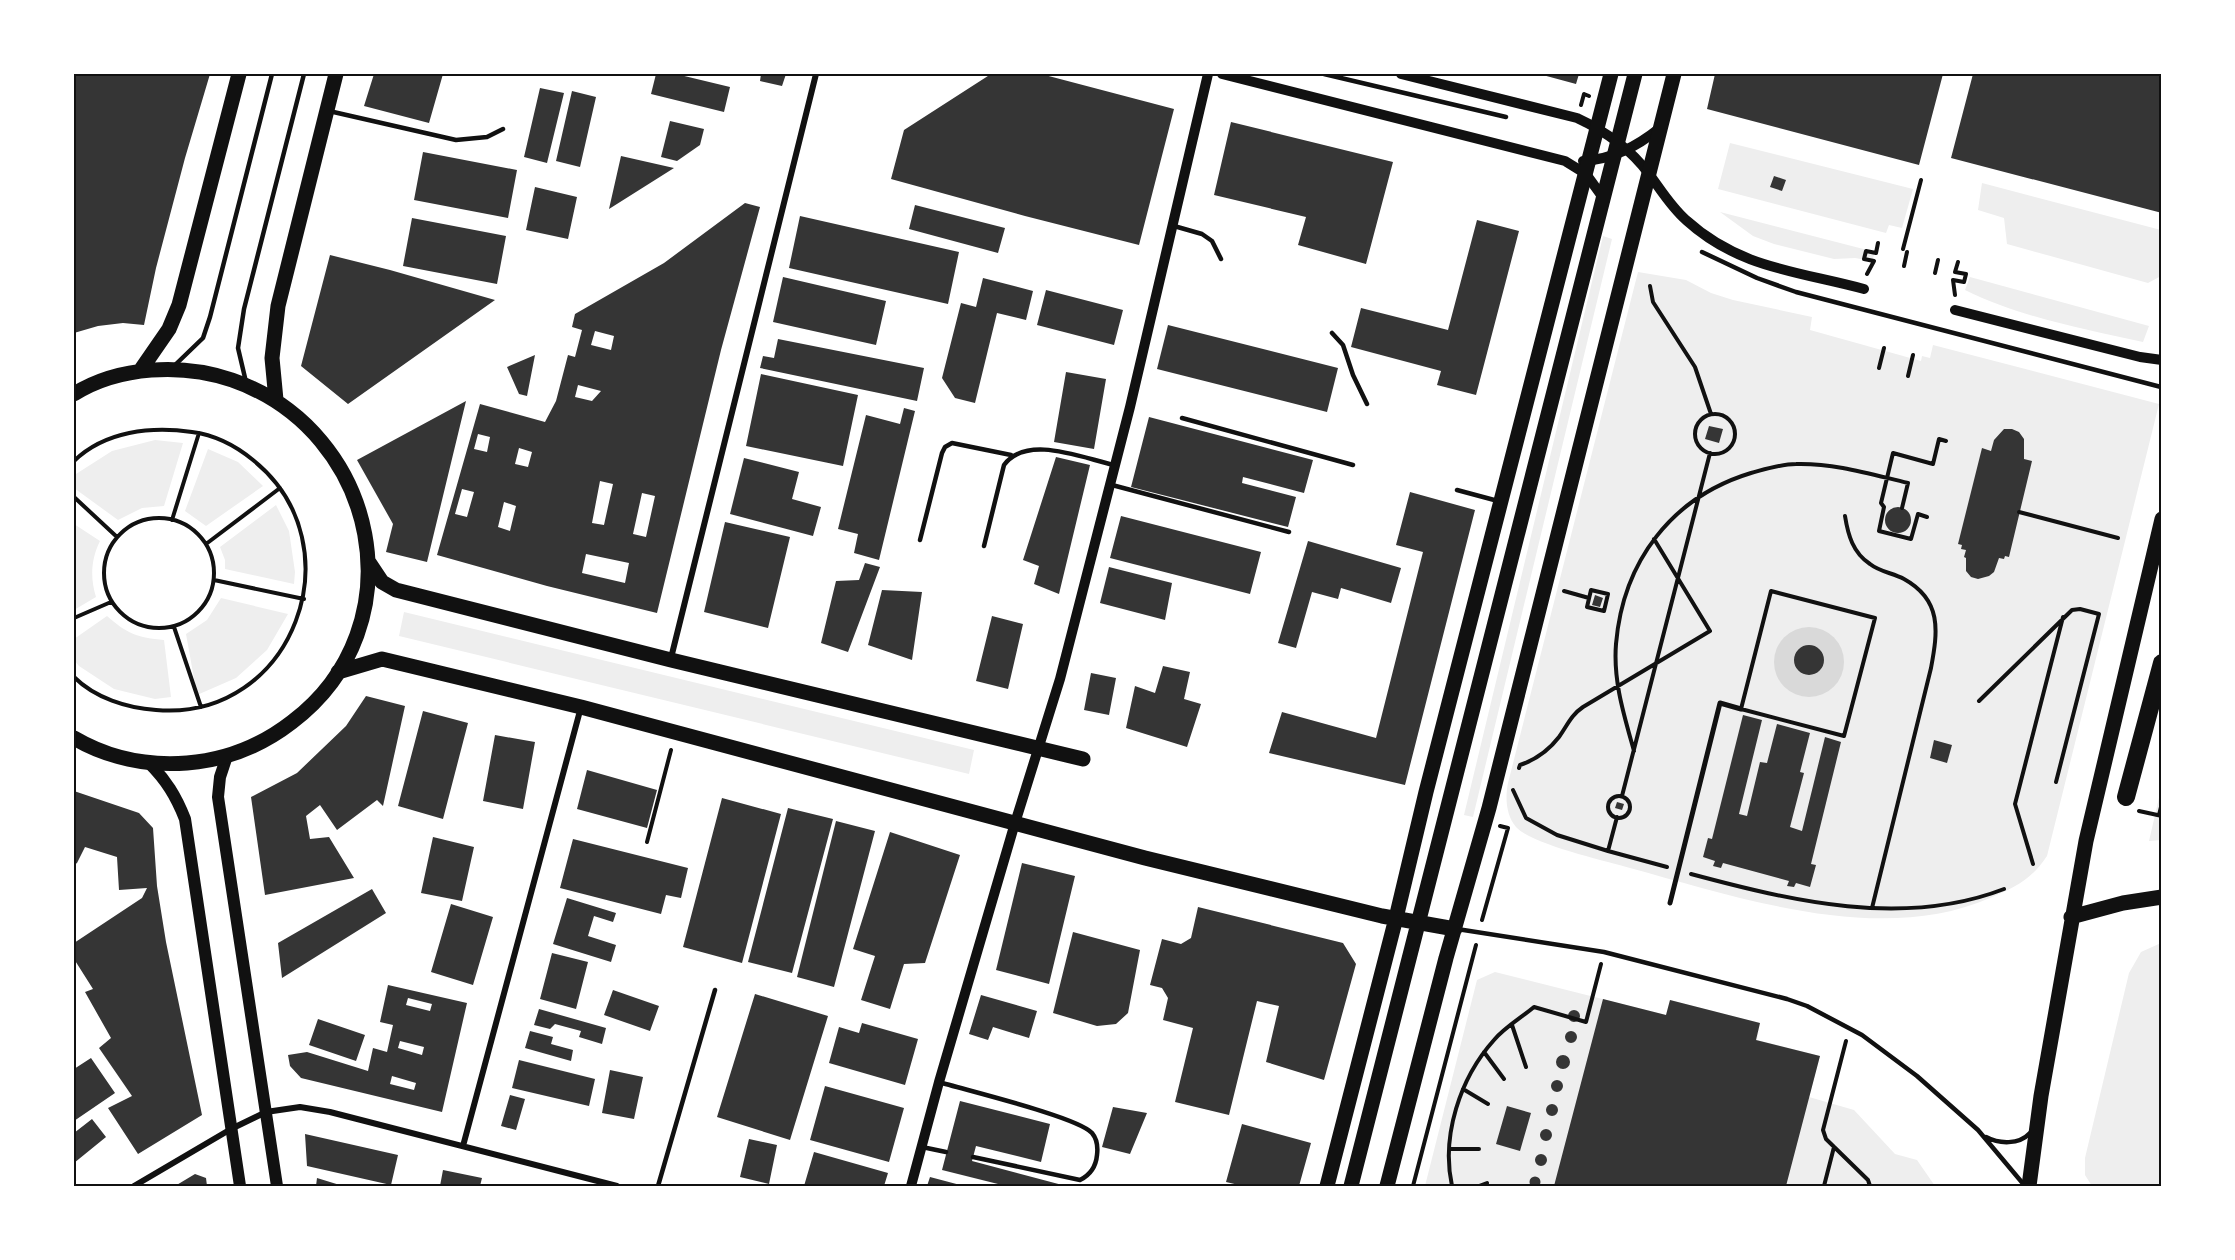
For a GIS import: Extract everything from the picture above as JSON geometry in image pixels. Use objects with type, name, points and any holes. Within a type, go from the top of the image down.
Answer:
[{"type":"highway","points":[[2131,804],[2162,663]]},
{"type":"main road","points":[[140,372],[169,329],[179,305],[239,74]]},
{"type":"main road","points":[[276,400],[272,358],[278,306],[336,74]]},
{"type":"main road","points":[[1327,1186],[1611,74]]},
{"type":"main road","points":[[1351,1186],[1604,199],[1620,149],[1635,74]]},
{"type":"main road","points":[[1387,1186],[1488,808],[1674,74]]},
{"type":"main road","points":[[1571,230],[1600,217]]},
{"type":"main road","points":[[74,394],[109,379],[140,372],[171,369],[197,371],[247,385],[276,400],[317,435],[334,456],[348,480],[365,533],[368,561],[367,591],[362,619],[352,647],[338,672],[321,695],[279,732],[254,746],[227,756],[198,762],[149,763],[117,757],[87,746],[74,738]]},
{"type":"main road","points":[[2027,1186],[2091,818],[2162,519]]},
{"type":"main road","points":[[368,561],[382,582],[396,590],[670,660],[1083,759]]},
{"type":"main road","points":[[338,672],[382,659],[581,707],[1145,858],[1396,918],[1455,928]]},
{"type":"main road","points":[[227,756],[220,777],[218,797],[277,1186]]},
{"type":"main road","points":[[149,763],[165,779],[177,800],[184,819],[240,1186]]},
{"type":"main road","points":[[2072,917],[2123,903],[2162,897]]},
{"type":"street","points":[[670,660],[816,74]]},
{"type":"street","points":[[911,1186],[1015,823],[1060,679],[1174,226],[1208,74]]},
{"type":"street","points":[[1222,74],[1587,167],[1660,128]]},
{"type":"street","points":[[1401,74],[1424,76],[1561,113],[1598,127],[1649,174],[1666,199],[1685,220],[1722,246],[1767,267],[1862,288]]},
{"type":"street","points":[[1587,167],[1604,199]]},
{"type":"street","points":[[1956,311],[2140,357],[2162,360]]},
{"type":"street","points":[[1670,903],[1720,703],[1741,709]]},
{"type":"street","points":[[463,1146],[581,707]]},
{"type":"street","points":[[134,1186],[231,1129],[266,1112],[300,1107],[330,1112],[616,1186]]},
{"type":"lane","points":[[171,369],[202,338],[210,317],[272,74]]},
{"type":"lane","points":[[247,385],[238,348],[244,309],[304,74]]},
{"type":"lane","points":[[1324,74],[1506,117]]},
{"type":"lane","points":[[326,110],[456,140],[487,137],[503,129]]},
{"type":"lane","points":[[1174,226],[1202,234],[1212,241],[1221,260]]},
{"type":"lane","points":[[1702,252],[1757,278],[1796,292],[2161,387]]},
{"type":"lane","points":[[1332,333],[1343,345],[1353,375],[1367,404]]},
{"type":"lane","points":[[1182,418],[1353,465]]},
{"type":"lane","points":[[920,540],[942,453],[945,447],[952,443],[1011,455],[1039,448],[1115,466]]},
{"type":"lane","points":[[984,546],[1004,465],[1011,455]]},
{"type":"lane","points":[[1110,485],[1289,532]]},
{"type":"lane","points":[[1456,490],[1501,502]]},
{"type":"lane","points":[[1455,928],[1604,952],[1807,1006],[1850,1028],[1917,1076],[1983,1136],[2027,1186]]},
{"type":"lane","points":[[658,1186],[715,990]]},
{"type":"lane","points":[[939,1082],[1085,1127],[1096,1140],[1098,1148],[1090,1174],[1080,1180],[973,1157]]},
{"type":"lane","points":[[1983,1136],[1997,1142],[2020,1141],[2031,1133],[2038,1119]]},
{"type":"lane","points":[[922,1147],[946,1152]]},
{"type":"path","points":[[1904,266],[1905,250],[1921,180]]},
{"type":"path","points":[[1862,288],[1874,261],[1864,259],[1866,251],[1876,253],[1878,243]]},
{"type":"path","points":[[1935,273],[1938,260]]},
{"type":"path","points":[[1956,311],[1953,280],[1964,282],[1966,274],[1955,272],[1958,262]]},
{"type":"path","points":[[1650,286],[1653,302],[1695,367],[1711,414]]},
{"type":"path","points":[[1879,368],[1884,348]]},
{"type":"path","points":[[1908,376],[1913,355]]},
{"type":"path","points":[[1711,414],[1723,416],[1733,425],[1734,437],[1723,452],[1710,453],[1697,444],[1695,433],[1698,423],[1711,414]]},
{"type":"path","points":[[74,461],[105,441],[136,431],[168,428],[200,432],[223,441],[245,453],[264,469],[280,488],[301,530],[306,564],[304,599],[289,638],[278,656],[257,678],[231,696],[201,707],[170,711],[137,709],[107,699],[74,677]]},
{"type":"path","points":[[172,520],[200,432]]},
{"type":"path","points":[[1927,517],[1917,514],[1911,539],[1878,531],[1884,507],[1881,503],[1893,453],[1934,464],[1939,439],[1946,441]]},
{"type":"path","points":[[1622,796],[1710,453]]},
{"type":"path","points":[[1634,751],[1617,686],[1616,645],[1622,608],[1635,574],[1653,538],[1671,518],[1699,496],[1722,483],[1769,468],[1793,464],[1823,464],[1908,483],[1902,508]]},
{"type":"path","points":[[206,544],[280,488]]},
{"type":"path","points":[[74,496],[117,537]]},
{"type":"path","points":[[2019,512],[2118,538]]},
{"type":"path","points":[[1845,516],[1849,537],[1857,551],[1868,563],[1916,586],[1929,601],[1935,617],[1937,634],[1931,668],[1872,908]]},
{"type":"path","points":[[148,519],[172,520],[197,533],[206,544],[214,568],[214,580],[211,593],[197,614],[174,627],[150,628],[139,625],[118,612],[111,602],[104,580],[105,557],[117,537],[126,529],[148,519]]},
{"type":"path","points":[[1518,774],[1520,765],[1534,760],[1559,737],[1574,713],[1710,631],[1653,538]]},
{"type":"path","points":[[214,580],[304,599]]},
{"type":"path","points":[[1592,590],[1608,594],[1604,611],[1587,607],[1589,598],[1592,590]]},
{"type":"path","points":[[1564,591],[1589,598]]},
{"type":"path","points":[[1772,591],[1875,618],[1844,736],[1741,709],[1772,591]]},
{"type":"path","points":[[74,618],[111,602]]},
{"type":"path","points":[[1979,701],[2072,610],[2080,609],[2099,614],[2056,782]]},
{"type":"path","points":[[2033,864],[2015,804],[2064,617]]},
{"type":"path","points":[[174,627],[201,707]]},
{"type":"path","points":[[647,842],[675,732]]},
{"type":"path","points":[[1515,783],[1513,791],[1526,818],[1557,835],[1678,870],[1811,902],[1872,908],[1938,906],[1980,898],[2004,889]]},
{"type":"path","points":[[1622,796],[1630,803],[1630,810],[1626,816],[1617,817],[1609,810],[1610,802],[1615,797],[1622,796]]},
{"type":"path","points":[[2131,804],[2160,815],[2162,803]]},
{"type":"path","points":[[1608,851],[1617,817]]},
{"type":"path","points":[[1413,1186],[1479,933]]},
{"type":"path","points":[[1452,1186],[1450,1149],[1453,1125],[1463,1089],[1484,1052],[1496,1037],[1534,1007],[1586,1022],[1604,952]]},
{"type":"path","points":[[1512,1024],[1526,1067]]},
{"type":"path","points":[[1850,1028],[1823,1130],[1826,1139],[1868,1180],[1870,1186]]},
{"type":"path","points":[[1484,1052],[1504,1079]]},
{"type":"path","points":[[1463,1089],[1488,1104]]},
{"type":"path","points":[[1824,1186],[1834,1146]]},
{"type":"path","points":[[1450,1149],[1479,1149]]},
{"type":"path","points":[[1479,1186],[1487,1183]]},
{"type":"shaded area","points":[[1730,143],[1913,189],[1902,228],[1889,225],[1886,233],[1718,189]]},
{"type":"shaded area","points":[[1982,183],[2161,230],[2161,276],[2148,283],[2007,244],[2004,218],[1978,210]]},
{"type":"shaded area","points":[[1720,212],[1875,252],[1872,261],[1855,258],[1834,259],[1774,244],[1753,236]]},
{"type":"shaded area","points":[[1603,236],[1612,239],[1473,817],[1464,815]]},
{"type":"shaded area","points":[[1638,272],[1686,280],[1711,293],[1733,300],[1812,317],[1810,330],[1921,361],[1922,356],[1930,358],[1933,345],[2159,404],[2047,856],[2022,882],[1990,898],[1947,912],[1903,918],[1857,918],[1810,912],[1717,892],[1552,846],[1516,827],[1507,806],[1508,783]]},
{"type":"shaded area","points":[[1970,277],[2149,326],[2143,342],[2030,315],[1965,290]]},
{"type":"shaded area","points":[[155,440],[183,443],[164,506],[142,508],[118,520],[74,488],[76,474],[112,451]]},
{"type":"shaded area","points":[[208,449],[238,462],[263,486],[206,526],[185,511]]},
{"type":"shaded area","points":[[276,505],[289,531],[295,572],[294,584],[225,569],[225,560],[220,547]]},
{"type":"shaded area","points":[[74,524],[100,541],[92,569],[96,597],[74,610]]},
{"type":"shaded area","points":[[221,598],[288,614],[267,650],[236,678],[197,695],[186,634],[207,620]]},
{"type":"shaded area","points":[[404,612],[974,750],[969,774],[399,636]]},
{"type":"shaded area","points":[[107,616],[133,634],[164,640],[171,697],[155,699],[114,689],[79,666],[74,660],[74,639]]},
{"type":"shaded area","points":[[1816,627],[1829,633],[1838,642],[1842,648],[1844,662],[1842,676],[1834,687],[1823,695],[1802,697],[1784,687],[1776,676],[1774,655],[1784,637],[1795,629]]},
{"type":"shaded area","points":[[2161,789],[2161,840],[2149,841]]},
{"type":"shaded area","points":[[2161,943],[2161,1186],[2092,1186],[2085,1175],[2085,1158],[2129,973],[2141,952]]},
{"type":"shaded area","points":[[1495,972],[1666,1015],[1670,1000],[1760,1023],[1757,1040],[1820,1056],[1809,1097],[1854,1110],[1895,1154],[1917,1160],[1935,1186],[1425,1186],[1477,980]]},
{"type":"building","points":[[74,74],[210,74],[156,268],[144,325],[123,323],[98,326],[74,333]]},
{"type":"building","points":[[374,74],[443,74],[429,123],[364,106]]},
{"type":"building","points":[[656,74],[676,74],[730,87],[724,112],[651,94]]},
{"type":"building","points":[[761,74],[786,74],[782,86],[760,81]]},
{"type":"building","points":[[991,74],[1041,74],[1174,109],[1139,245],[891,179],[904,130]]},
{"type":"building","points":[[1539,74],[1579,74],[1576,84]]},
{"type":"building","points":[[1715,74],[1943,74],[1919,165],[1707,109]]},
{"type":"building","points":[[1973,74],[2162,74],[2162,213],[1951,158]]},
{"type":"building","points":[[540,88],[564,93],[547,163],[524,157]]},
{"type":"building","points":[[572,91],[596,97],[580,167],[556,161]]},
{"type":"building","points":[[670,121],[704,129],[700,145],[677,161],[661,157]]},
{"type":"building","points":[[1231,122],[1393,162],[1366,264],[1298,245],[1306,217],[1214,195]]},
{"type":"building","points":[[423,152],[517,170],[508,218],[414,200]]},
{"type":"building","points":[[621,156],[674,168],[609,209]]},
{"type":"building","points":[[1774,176],[1786,180],[1782,191],[1770,187]]},
{"type":"building","points":[[535,187],[577,197],[568,239],[526,230]]},
{"type":"building","points":[[745,203],[760,207],[721,350],[657,613],[547,586],[437,555],[480,404],[545,422],[556,401],[568,355],[575,357],[582,330],[572,327],[575,314],[664,263]],"holes":[[[595,331],[614,336],[611,350],[591,345]],[[578,385],[601,391],[592,401],[575,397]],[[478,434],[490,437],[487,452],[474,449]],[[519,448],[532,452],[528,467],[515,464]],[[600,481],[613,484],[604,525],[592,523]],[[462,489],[474,492],[467,517],[455,514]],[[642,493],[655,496],[646,537],[633,534]],[[504,502],[516,506],[510,531],[498,527]],[[586,554],[629,563],[625,583],[582,573]]]},
{"type":"building","points":[[915,205],[1005,228],[998,253],[909,229]]},
{"type":"building","points":[[800,216],[959,252],[948,304],[789,268]]},
{"type":"building","points":[[412,218],[506,236],[497,284],[403,266]]},
{"type":"building","points":[[1477,220],[1519,231],[1476,395],[1437,385],[1441,371],[1351,347],[1361,308],[1448,330]]},
{"type":"building","points":[[330,255],[495,300],[348,404],[301,366]]},
{"type":"building","points":[[783,277],[886,301],[876,345],[773,322]]},
{"type":"building","points":[[983,278],[1033,291],[1026,320],[997,313],[975,403],[955,398],[942,378],[961,303],[976,307]]},
{"type":"building","points":[[1046,290],[1123,310],[1114,345],[1037,325]]},
{"type":"building","points":[[1168,325],[1338,368],[1327,412],[1157,369]]},
{"type":"building","points":[[778,339],[924,368],[917,401],[760,368],[763,356],[774,358]]},
{"type":"building","points":[[535,355],[527,396],[519,394],[507,367]]},
{"type":"building","points":[[1066,372],[1106,379],[1094,449],[1054,442]]},
{"type":"building","points":[[761,374],[858,395],[843,466],[746,446]]},
{"type":"building","points":[[466,401],[427,562],[386,552],[393,524],[357,460]]},
{"type":"building","points":[[904,408],[915,411],[879,560],[854,553],[858,534],[838,529],[866,415],[900,424]]},
{"type":"building","points":[[1149,417],[1313,460],[1304,493],[1243,477],[1242,483],[1296,497],[1288,527],[1131,487]]},
{"type":"building","points":[[1709,426],[1723,429],[1719,443],[1705,439]]},
{"type":"building","points":[[2004,429],[2019,432],[2024,439],[2024,459],[2032,461],[2009,557],[1999,558],[1994,572],[1978,579],[1971,577],[1966,571],[1966,558],[1964,557],[1966,550],[1961,549],[1962,545],[1958,544],[1982,448],[1991,451],[1994,440]]},
{"type":"building","points":[[1056,457],[1090,465],[1059,594],[1034,584],[1039,566],[1023,560]]},
{"type":"building","points":[[744,458],[799,472],[792,499],[821,507],[813,536],[730,514]]},
{"type":"building","points":[[1410,492],[1475,510],[1405,785],[1269,753],[1282,712],[1376,738],[1423,552],[1396,545]]},
{"type":"building","points":[[1898,507],[1907,511],[1911,520],[1907,529],[1898,533],[1889,529],[1885,520],[1889,511]]},
{"type":"building","points":[[1121,516],[1261,552],[1250,594],[1110,558]]},
{"type":"building","points":[[725,522],[790,537],[768,628],[704,612]]},
{"type":"building","points":[[1308,541],[1401,568],[1391,603],[1341,588],[1338,599],[1312,592],[1296,648],[1278,643]]},
{"type":"building","points":[[865,563],[880,567],[848,652],[821,643],[836,581],[859,580]]},
{"type":"building","points":[[1109,567],[1172,583],[1165,620],[1100,603]]},
{"type":"building","points":[[882,590],[922,592],[912,660],[868,645]]},
{"type":"building","points":[[1595,595],[1603,598],[1600,607],[1592,605]]},
{"type":"building","points":[[992,616],[1023,624],[1008,689],[976,681]]},
{"type":"building","points":[[1809,645],[1820,649],[1824,660],[1820,671],[1809,675],[1798,671],[1794,660],[1798,649]]},
{"type":"building","points":[[1163,666],[1190,672],[1184,699],[1201,704],[1187,747],[1126,728],[1135,686],[1155,693]]},
{"type":"building","points":[[1091,673],[1116,678],[1109,715],[1084,710]]},
{"type":"building","points":[[366,696],[405,706],[383,806],[377,800],[337,830],[320,805],[306,816],[310,839],[329,837],[354,878],[265,895],[251,797],[297,773],[346,726]]},
{"type":"building","points":[[423,711],[468,723],[443,819],[398,806]]},
{"type":"building","points":[[1743,715],[1762,720],[1739,814],[1747,816],[1760,762],[1767,763],[1777,724],[1810,733],[1800,772],[1804,773],[1790,827],[1802,831],[1825,737],[1841,742],[1811,864],[1816,865],[1810,887],[1796,883],[1794,887],[1787,886],[1789,881],[1723,863],[1721,868],[1713,866],[1715,861],[1703,857],[1708,838],[1712,839]]},
{"type":"building","points":[[495,735],[535,742],[523,809],[483,801]]},
{"type":"building","points":[[1934,740],[1952,745],[1947,763],[1930,758]]},
{"type":"building","points":[[587,770],[657,790],[647,828],[577,809]]},
{"type":"building","points":[[74,791],[139,813],[153,828],[157,886],[166,942],[202,1115],[138,1154],[108,1108],[132,1096],[99,1048],[111,1038],[85,992],[93,989],[74,959],[74,943],[142,898],[147,888],[119,890],[117,857],[85,847],[74,865]]},
{"type":"building","points":[[722,798],[781,814],[742,963],[683,947]]},
{"type":"building","points":[[1617,802],[1624,804],[1622,810],[1615,808]]},
{"type":"building","points":[[788,808],[833,819],[792,973],[748,962]]},
{"type":"building","points":[[836,821],[875,831],[834,987],[797,977]]},
{"type":"building","points":[[890,832],[960,855],[925,963],[904,964],[890,1009],[861,1000],[875,956],[853,949]]},
{"type":"building","points":[[433,837],[474,847],[462,901],[421,893]]},
{"type":"building","points":[[573,839],[688,868],[681,898],[666,895],[661,914],[560,888]]},
{"type":"building","points":[[1022,863],[1075,876],[1049,984],[996,970]]},
{"type":"building","points":[[372,889],[386,913],[282,978],[278,943]]},
{"type":"building","points":[[567,898],[616,913],[613,922],[594,916],[588,936],[616,945],[611,962],[553,944]]},
{"type":"building","points":[[451,904],[493,917],[473,985],[431,972]]},
{"type":"building","points":[[1198,907],[1343,943],[1356,964],[1324,1080],[1266,1062],[1279,1006],[1257,1001],[1229,1115],[1175,1102],[1193,1028],[1163,1020],[1168,998],[1162,988],[1150,985],[1162,939],[1181,944],[1191,938]]},
{"type":"building","points":[[1073,932],[1140,950],[1128,1013],[1116,1024],[1097,1026],[1053,1013]]},
{"type":"building","points":[[552,953],[588,962],[576,1009],[540,999]]},
{"type":"building","points":[[388,985],[467,1003],[442,1112],[301,1078],[290,1066],[288,1055],[307,1052],[368,1071],[373,1048],[387,1052],[393,1025],[380,1022]],"holes":[[[408,998],[432,1004],[430,1011],[406,1005]],[[400,1041],[424,1047],[422,1055],[398,1048]],[[392,1076],[416,1083],[414,1090],[390,1084]]]},
{"type":"building","points":[[613,990],[659,1006],[650,1031],[604,1015]]},
{"type":"building","points":[[755,994],[828,1016],[790,1140],[717,1117]]},
{"type":"building","points":[[981,995],[1037,1011],[1029,1038],[993,1027],[988,1040],[969,1034]]},
{"type":"building","points":[[1603,999],[1666,1015],[1670,1000],[1760,1023],[1756,1040],[1820,1056],[1786,1186],[1554,1186]]},
{"type":"building","points":[[539,1009],[606,1028],[602,1044],[579,1037],[581,1031],[555,1024],[550,1029],[534,1025]]},
{"type":"building","points":[[1576,1010],[1580,1016],[1576,1022],[1572,1022],[1568,1014]]},
{"type":"building","points":[[318,1019],[365,1035],[356,1061],[309,1045]]},
{"type":"building","points":[[862,1023],[918,1039],[905,1085],[829,1063],[839,1027],[859,1033]]},
{"type":"building","points":[[530,1031],[553,1037],[551,1044],[573,1050],[571,1061],[525,1048]]},
{"type":"building","points":[[1573,1031],[1577,1037],[1573,1043],[1569,1043],[1565,1035]]},
{"type":"building","points":[[1563,1055],[1568,1057],[1570,1062],[1568,1067],[1563,1069],[1558,1067],[1556,1062],[1558,1057]]},
{"type":"building","points":[[91,1058],[115,1093],[74,1121],[74,1069]]},
{"type":"building","points":[[519,1060],[595,1079],[589,1106],[512,1088]]},
{"type":"building","points":[[610,1070],[643,1077],[634,1119],[602,1113]]},
{"type":"building","points":[[1559,1080],[1562,1081],[1562,1091],[1555,1092],[1552,1091],[1551,1084],[1552,1081]]},
{"type":"building","points":[[825,1086],[904,1108],[889,1162],[810,1140]]},
{"type":"building","points":[[510,1095],[525,1099],[516,1130],[501,1126]]},
{"type":"building","points":[[960,1101],[1050,1124],[1041,1162],[976,1146],[972,1161],[1066,1186],[1006,1186],[942,1170]]},
{"type":"building","points":[[1554,1104],[1558,1110],[1554,1116],[1550,1116],[1546,1108]]},
{"type":"building","points":[[1507,1106],[1531,1113],[1520,1151],[1496,1144]]},
{"type":"building","points":[[1113,1107],[1147,1113],[1130,1154],[1102,1147]]},
{"type":"building","points":[[92,1119],[106,1137],[74,1163],[74,1133]]},
{"type":"building","points":[[1242,1124],[1311,1143],[1299,1186],[1243,1186],[1226,1182]]},
{"type":"building","points":[[1548,1129],[1552,1135],[1548,1141],[1544,1141],[1540,1133]]},
{"type":"building","points":[[305,1134],[398,1155],[391,1185],[307,1166]]},
{"type":"building","points":[[749,1139],[777,1145],[769,1184],[740,1177]]},
{"type":"building","points":[[814,1152],[888,1173],[884,1186],[804,1186]]},
{"type":"building","points":[[1543,1154],[1547,1160],[1543,1166],[1539,1166],[1535,1158]]},
{"type":"building","points":[[443,1170],[482,1178],[480,1186],[440,1186]]},
{"type":"building","points":[[195,1174],[206,1178],[207,1186],[175,1186]]},
{"type":"building","points":[[930,1177],[964,1186],[927,1186]]},
{"type":"building","points":[[1535,1177],[1539,1178],[1539,1186],[1535,1187],[1531,1186],[1530,1182],[1531,1178]]},
{"type":"building","points":[[317,1178],[343,1186],[316,1186]]}]
